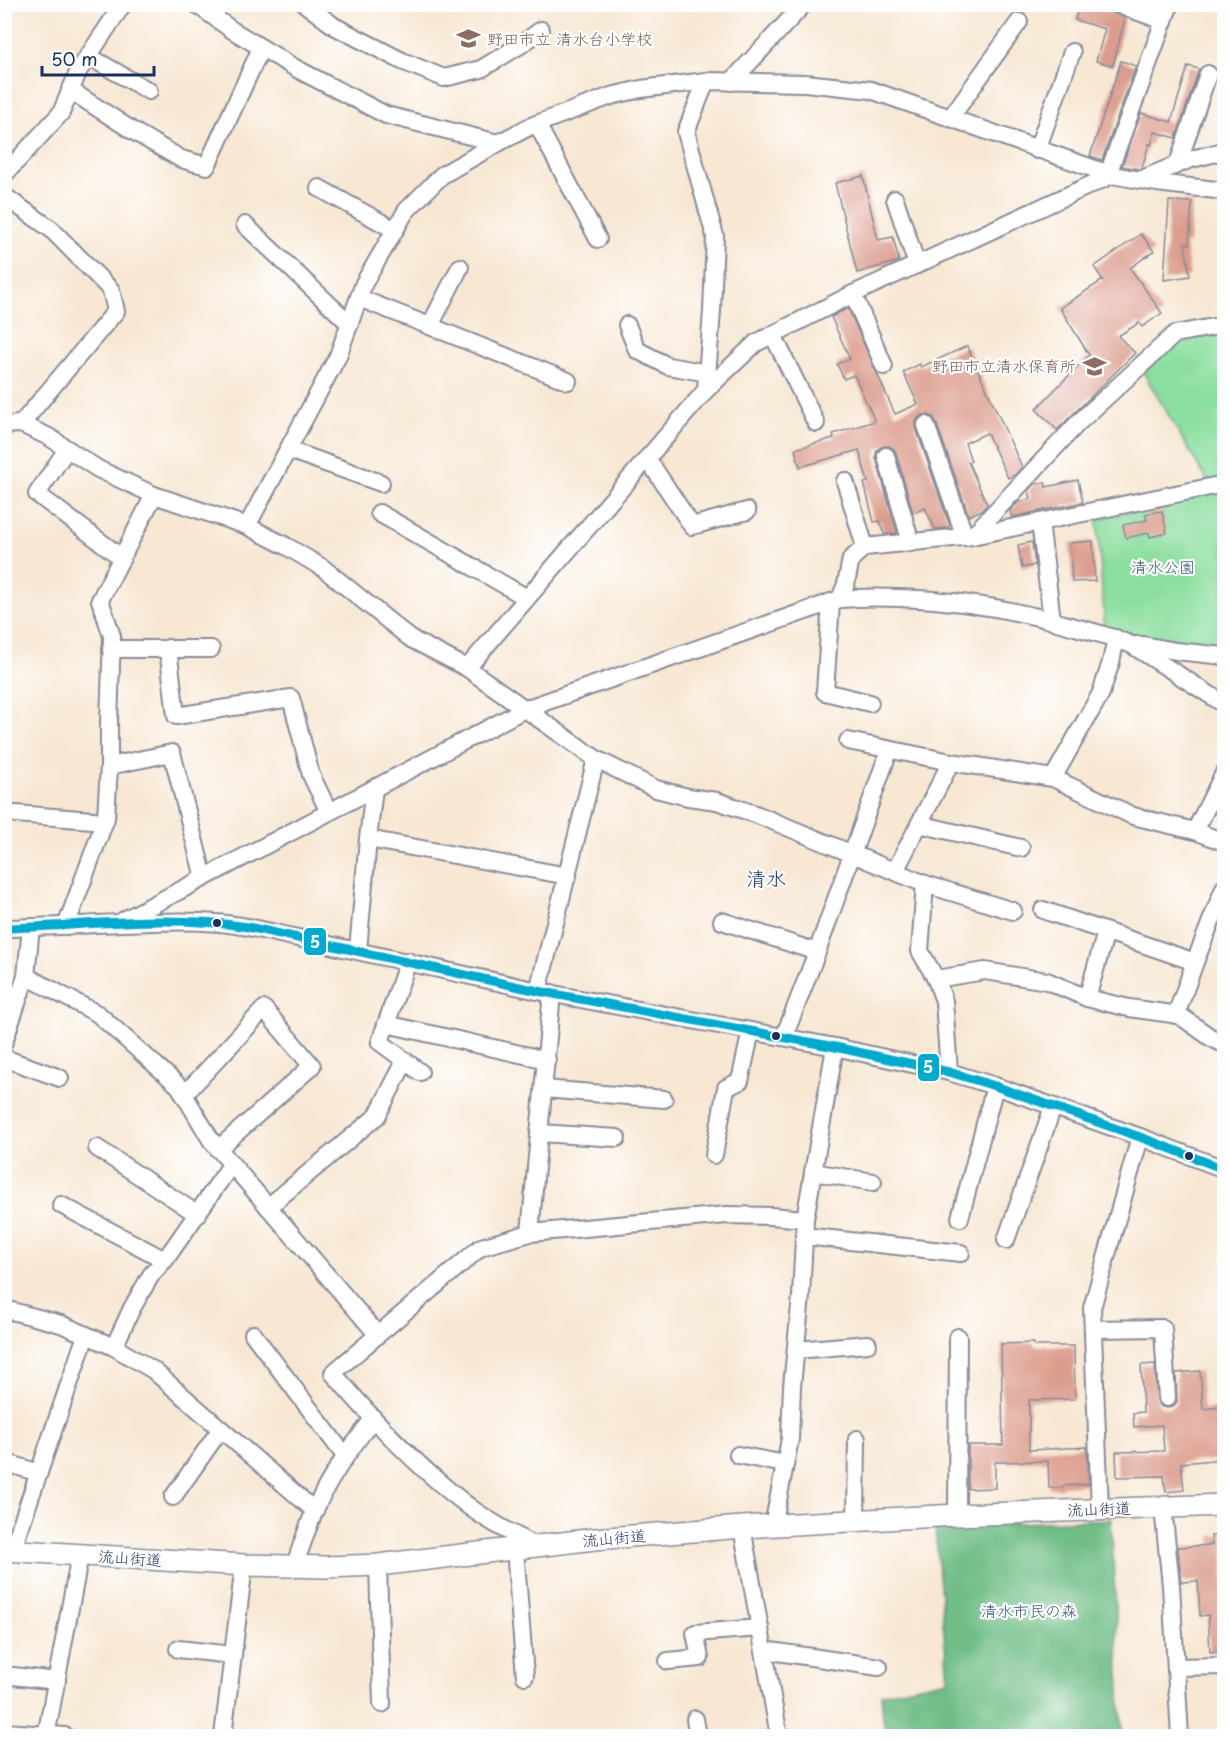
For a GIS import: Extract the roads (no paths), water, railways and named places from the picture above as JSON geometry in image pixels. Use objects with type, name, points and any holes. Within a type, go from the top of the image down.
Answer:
[{"type":"main road","name":"流山街道","points":[[8,1551],[244,1566],[326,1567],[378,1565],[524,1547],[742,1527],[957,1515],[1224,1505]]},
{"type":"street","points":[[5,173],[61,113],[79,70],[123,4]]},
{"type":"street","points":[[196,4],[261,48],[386,115],[498,143]]},
{"type":"street","points":[[305,4],[334,26],[402,62],[444,78],[481,69],[541,30]]},
{"type":"street","points":[[730,82],[804,4]]},
{"type":"street","points":[[1116,4],[1164,21]]},
{"type":"street","points":[[466,668],[647,458],[707,382],[756,343],[853,294],[1110,175],[1170,4]]},
{"type":"street","points":[[951,117],[1019,22]]},
{"type":"street","points":[[70,90],[181,159],[207,166],[261,48]]},
{"type":"street","points":[[1037,150],[1072,52]]},
{"type":"street","points":[[88,56],[149,91]]},
{"type":"street","points":[[1178,164],[1208,74]]},
{"type":"street","points":[[706,81],[686,132],[715,236],[707,382]]},
{"type":"street","points":[[247,526],[338,356],[364,283],[406,211],[442,175],[498,143],[537,124],[611,96],[641,89],[706,81],[805,83],[871,90],[1110,175],[1224,191]]},
{"type":"street","points":[[537,124],[598,239]]},
{"type":"street","points":[[1139,180],[1188,160],[1224,151]]},
{"type":"street","points":[[319,188],[395,230]]},
{"type":"street","points":[[4,196],[51,230],[111,290],[116,311],[13,424],[50,437],[98,469],[154,495],[247,526],[323,568],[411,639],[466,668],[596,759],[656,789],[717,801],[758,815],[925,884],[1013,910]]},
{"type":"street","points":[[895,199],[917,265]]},
{"type":"street","points":[[245,225],[350,324]]},
{"type":"street","points":[[430,326],[460,267]]},
{"type":"street","points":[[853,294],[884,366]]},
{"type":"street","points":[[359,298],[568,381]]},
{"type":"street","points":[[627,325],[637,350],[707,382]]},
{"type":"street","points":[[969,536],[1078,423],[1175,334],[1224,326]]},
{"type":"street","points":[[773,334],[816,423]]},
{"type":"street","points":[[926,424],[969,536]]},
{"type":"street","points":[[67,448],[37,494],[122,558]]},
{"type":"street","points":[[289,450],[381,483]]},
{"type":"street","points":[[886,456],[911,543]]},
{"type":"street","points":[[647,458],[692,526],[747,511]]},
{"type":"street","points":[[845,481],[865,547]]},
{"type":"street","points":[[870,703],[825,692],[836,601],[846,584],[851,559],[865,547],[969,536],[1224,484]]},
{"type":"street","points":[[66,926],[105,821],[109,766],[112,636],[100,600],[154,495]]},
{"type":"street","points":[[379,513],[527,598]]},
{"type":"street","points":[[1040,522],[1052,620]]},
{"type":"street","points":[[118,923],[525,709],[836,601],[860,597],[919,599],[983,605],[1033,614],[1116,638],[1132,645],[1224,704]]},
{"type":"street","points":[[1053,778],[1101,693],[1116,638]]},
{"type":"street","points":[[1132,645],[1224,656]]},
{"type":"street","points":[[168,648],[176,716],[291,698],[311,775],[329,812]]},
{"type":"street","points":[[111,649],[211,649]]},
{"type":"street","points":[[848,741],[890,751],[1053,778],[1133,816],[1195,831],[1224,842]]},
{"type":"street","points":[[784,1037],[818,952],[890,751]]},
{"type":"street","points":[[109,766],[172,753],[204,878]]},
{"type":"street","points":[[530,1233],[546,1060],[545,992],[568,876],[596,759]]},
{"type":"street","points":[[895,871],[951,762]]},
{"type":"street","points":[[1195,831],[1224,773]]},
{"type":"street","points":[[358,950],[374,788]]},
{"type":"street","points":[[16,814],[105,821]]},
{"type":"street","points":[[919,824],[1021,848]]},
{"type":"street","points":[[368,839],[568,876]]},
{"type":"street","points":[[925,884],[920,951],[936,979],[944,1001],[949,1072]]},
{"type":"street","points":[[1176,1015],[1194,962],[1224,888]]},
{"type":"street","points":[[1043,910],[1194,962]]},
{"type":"street","points":[[722,921],[818,952]]},
{"type":"street","points":[[4,928],[118,923],[220,922],[545,992],[835,1047],[949,1072],[995,1086],[1224,1168]]},
{"type":"street","points":[[4,1042],[26,976],[31,927]]},
{"type":"street","points":[[1087,998],[1106,932]]},
{"type":"street","points":[[408,962],[380,1042],[420,1072]]},
{"type":"street","points":[[936,979],[985,971],[1047,981],[1087,998],[1129,1008],[1176,1015],[1210,1037],[1224,1043]]},
{"type":"street","points":[[26,976],[98,1014],[179,1086],[218,1149],[377,1334]]},
{"type":"street","points":[[184,1095],[264,1009],[312,1066],[218,1149]]},
{"type":"street","points":[[386,1024],[546,1060]]},
{"type":"street","points":[[714,1155],[726,1088],[740,1082],[751,1031]]},
{"type":"street","points":[[773,1526],[790,1439],[804,1228],[835,1047]]},
{"type":"street","points":[[4,1058],[60,1078]]},
{"type":"street","points":[[268,1207],[377,1116],[405,1061]]},
{"type":"street","points":[[960,1218],[995,1086]]},
{"type":"street","points":[[544,1089],[664,1099]]},
{"type":"street","points":[[1006,1240],[1053,1107]]},
{"type":"street","points":[[540,1133],[617,1138]]},
{"type":"street","points":[[1100,1509],[1092,1308],[1140,1137]]},
{"type":"street","points":[[97,1148],[197,1214]]},
{"type":"street","points":[[114,1347],[146,1283],[165,1260],[231,1165]]},
{"type":"street","points":[[813,1172],[873,1182]]},
{"type":"street","points":[[61,1205],[165,1260]]},
{"type":"street","points":[[525,1676],[524,1547],[439,1483],[373,1419],[333,1373],[481,1247],[530,1233],[727,1215],[771,1215],[804,1228],[960,1253]]},
{"type":"street","points":[[4,1309],[61,1324],[114,1347],[153,1370],[315,1511]]},
{"type":"street","points":[[1093,1329],[1163,1328],[1167,1398]]},
{"type":"street","points":[[253,1334],[345,1456]]},
{"type":"street","points":[[8,1551],[39,1473],[86,1335]]},
{"type":"street","points":[[957,1515],[958,1337]]},
{"type":"street","points":[[796,1350],[868,1344]]},
{"type":"street","points":[[294,1567],[325,1489],[345,1456],[373,1419]]},
{"type":"street","points":[[173,1497],[220,1430]]},
{"type":"street","points":[[856,1521],[857,1438]]},
{"type":"street","points":[[738,1455],[785,1464]]},
{"type":"street","points":[[4,1461],[39,1473]]},
{"type":"street","points":[[1163,1507],[1171,1586],[1180,1737]]},
{"type":"street","points":[[742,1527],[779,1737]]},
{"type":"street","points":[[46,1736],[80,1555]]},
{"type":"street","points":[[378,1565],[382,1704]]},
{"type":"street","points":[[223,1737],[244,1566]]},
{"type":"street","points":[[668,1661],[700,1658],[695,1633],[760,1628]]},
{"type":"street","points":[[178,1649],[232,1655]]},
{"type":"street","points":[[764,1650],[879,1667]]},
{"type":"street","points":[[1176,1667],[1224,1666]]},
{"type":"street","points":[[4,1675],[57,1681]]},
{"type":"street","points":[[695,1719],[698,1737]]},
{"type":"street","points":[[4,1732],[65,1737]]},
{"type":"place","name":"野田市立 清水台小学校","points":[[469,39]]},
{"type":"place","name":"野田市立清水保育所","points":[[1094,366]]},
{"type":"district","name":"清水","points":[[766,879]]},
{"type":"park label","name":"清水公園","points":[[1163,567]]},
{"type":"park label","name":"清水市民の森","points":[[1029,1611]]}]
